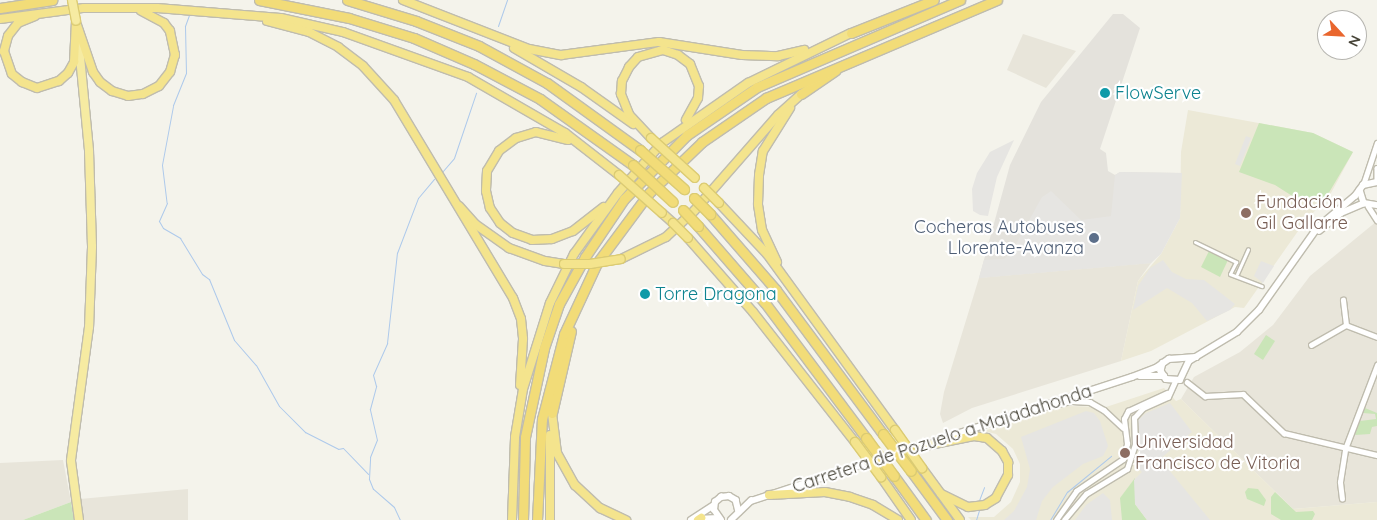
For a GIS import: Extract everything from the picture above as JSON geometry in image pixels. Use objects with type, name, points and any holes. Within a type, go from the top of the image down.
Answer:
[{"type":"highway","points":[[0,8],[52,0]]},
{"type":"highway","points":[[259,0],[349,18],[414,38],[474,64],[540,99],[633,165],[698,226],[765,303],[926,520]]},
{"type":"highway","points":[[347,0],[416,21],[479,46],[547,84],[640,150],[710,214],[776,290],[947,520]]},
{"type":"highway","points":[[404,0],[529,49],[561,55],[659,42],[742,55],[778,56],[800,52],[934,0]]},
{"type":"highway","points":[[523,520],[526,430],[544,348],[559,304],[584,257],[624,199],[687,135],[757,87],[960,0]]},
{"type":"highway","points":[[448,193],[475,224],[496,240],[527,256],[564,264],[590,264],[621,259],[666,236],[694,211],[778,115],[801,94],[841,67],[997,0]]},
{"type":"highway","points":[[76,21],[74,62],[59,81],[37,88],[22,82],[12,74],[4,51],[8,36],[18,24],[37,15],[84,8]]},
{"type":"highway","points":[[0,19],[84,8],[224,12],[281,18],[343,32],[408,54],[468,78],[532,112],[619,175],[688,238],[753,312],[855,442],[912,520]]},
{"type":"highway","points":[[76,21],[93,72],[100,82],[112,91],[128,96],[143,94],[159,86],[170,72],[175,55],[174,42],[170,31],[156,17],[129,8]]},
{"type":"highway","points":[[224,12],[309,32],[363,66],[394,100],[448,193],[503,279],[521,319],[523,359],[515,437],[512,520]]},
{"type":"highway","points":[[677,131],[748,83],[851,33]]},
{"type":"highway","points":[[488,34],[581,87],[651,138]]},
{"type":"highway","points":[[515,437],[533,352],[550,303],[574,254],[642,164],[677,131],[692,114],[698,98],[697,74],[678,55],[662,50],[650,52],[629,67],[622,81],[621,94],[629,114],[651,138],[695,178],[719,202],[786,280],[960,520]]},
{"type":"highway","points":[[537,520],[540,441],[551,376],[572,313],[607,248],[649,193],[702,142],[766,98],[826,70],[841,67]]},
{"type":"highway","points":[[786,280],[762,230],[758,204],[758,175],[763,151],[801,94]]},
{"type":"highway","points":[[596,157],[562,136],[536,132],[516,138],[499,151],[488,171],[486,192],[490,208],[500,223],[513,233],[532,240],[552,240],[589,221],[618,194]]},
{"type":"highway","points":[[550,520],[552,413],[570,335],[607,248]]},
{"type":"highway","points":[[552,413],[558,453],[575,485],[600,508],[626,520]]},
{"type":"highway","points":[[910,449],[974,436],[987,438],[1002,451],[1008,462],[1008,476],[996,498],[985,505],[968,507],[941,494]]},
{"type":"highway","points":[[769,495],[825,492],[850,497],[873,505],[898,520]]},
{"type":"main road","points":[[72,0],[76,21],[89,152],[92,247],[89,327],[71,461],[79,520]]},
{"type":"street","points":[[1377,143],[1362,187],[1366,204],[1377,220]]},
{"type":"street","points":[[1064,520],[1086,494],[1127,469],[1135,445],[1134,418],[1143,408],[1169,396],[1177,381],[1196,357],[1231,337],[1250,320],[1323,222],[1362,187],[1377,182],[1377,168]]},
{"type":"street","points":[[1298,254],[1334,217],[1366,204],[1377,205]]},
{"type":"street","points":[[1195,242],[1243,264]]},
{"type":"street","points":[[1237,261],[1230,274],[1236,277],[1248,249]]},
{"type":"street","points":[[1237,274],[1262,286]]},
{"type":"street","points":[[1343,300],[1346,325]]},
{"type":"street","points":[[1346,325],[1377,336]]},
{"type":"street","points":[[1312,346],[1346,325]]},
{"type":"street","points":[[1196,357],[1169,359],[1163,363],[1164,376],[1177,381],[1187,382],[1205,396],[1243,394],[1284,433],[1344,449],[1377,455]]},
{"type":"street","points":[[1178,359],[1187,382]]},
{"type":"street","name":"Carretera de Pozuelo a Majadahonda","points":[[714,505],[725,496],[736,500],[751,501],[1132,376],[1163,363]]},
{"type":"street","points":[[1342,499],[1340,482],[1344,449],[1377,365]]},
{"type":"street","name":"Carretera de Pozuelo a Majadahonda","points":[[1132,376],[1164,376]]},
{"type":"street","points":[[1056,520],[1076,491],[1123,459],[1127,444],[1123,428],[1125,415],[1131,408],[1167,394]]},
{"type":"street","points":[[1038,407],[1072,401],[1090,402],[1104,410],[1123,428]]},
{"type":"street","points":[[736,500],[739,512]]},
{"type":"street","name":"Carretera de Pozuelo a Majadahonda","points":[[731,520],[751,501]]},
{"type":"street","points":[[714,505],[719,519],[696,520],[714,505]]},
{"type":"shaded area","points":[[1113,14],[1123,14],[1140,28],[1100,149],[1106,153],[1108,171],[1115,175],[1120,172],[1182,173],[1180,218],[1151,263],[979,278],[1010,165],[1041,102]]},
{"type":"shaded area","points":[[1023,34],[1076,51],[1046,88],[1007,70]]},
{"type":"shaded area","name":"Fundación Gil Gallarre","points":[[1188,110],[1313,133],[1353,152],[1331,193],[1303,224],[1244,308],[1235,307],[1151,351],[1121,361],[1138,281],[1161,254],[1180,218],[1181,152]]},
{"type":"shaded area","points":[[1246,136],[1251,138],[1240,166],[1235,164]]},
{"type":"shaded area","points":[[1014,140],[997,177],[988,216],[980,215],[973,211],[972,189],[977,173],[990,152]]},
{"type":"shaded area","name":"Cocheras Autobuses Llorente-Avanza","points":[[1120,172],[1182,173],[1180,218],[1161,254],[1151,263],[979,278],[984,260],[1004,259],[1011,253],[1042,197],[1051,191],[1081,220],[1111,216],[1115,175]]},
{"type":"shaded area","points":[[1377,221],[1377,502],[1293,509],[1181,399],[1194,377],[1240,352],[1273,325],[1310,276]]},
{"type":"shaded area","points":[[1163,260],[1172,272],[1186,279],[1204,280],[1235,304],[1230,310],[1207,321],[1192,303],[1167,288],[1133,310],[1138,286],[1150,268]]},
{"type":"shaded area","points":[[1261,261],[1274,266],[1263,283],[1254,276]]},
{"type":"shaded area","points":[[1151,263],[1138,281],[1121,361],[972,408],[943,423],[940,414],[944,392],[979,278]]},
{"type":"shaded area","name":"Universidad Francisco de Vitoria","points":[[1164,388],[1176,401],[1181,399],[1293,509],[1377,502],[1377,520],[971,520],[968,517],[994,517],[1011,502],[1020,482],[1020,464],[1013,449],[996,434],[984,431],[1065,406],[1106,407]]},
{"type":"shaded area","points":[[1170,403],[1192,432],[1160,459],[1210,520],[1147,520],[1135,504],[1134,480],[1142,472],[1139,469],[1137,421],[1146,413]]},
{"type":"shaded area","points":[[1086,411],[1094,413],[1100,421],[1108,446],[1103,456],[1083,464],[1053,487],[1042,501],[1036,520],[1004,520],[1014,511],[1027,487],[1030,469],[1021,437]]},
{"type":"shaded area","points":[[63,460],[71,502],[23,520],[0,520],[0,463]]},
{"type":"shaded area","points":[[188,489],[188,520],[84,520],[80,499]]},
{"type":"shaded area","points":[[1103,493],[1110,500],[1112,520],[1075,520],[1086,505]]},
{"type":"green space","points":[[1259,123],[1313,133],[1353,152],[1324,201],[1297,199],[1275,185],[1239,172]]},
{"type":"green space","points":[[1209,251],[1228,260],[1220,277],[1201,267]]},
{"type":"green space","points":[[1266,335],[1275,341],[1263,360],[1254,354]]},
{"type":"green space","points":[[1365,408],[1377,413],[1377,426],[1372,427],[1370,434],[1355,435],[1360,421],[1376,419],[1375,414],[1363,413]]},
{"type":"green space","points":[[1135,478],[1135,504],[1147,520],[1122,520],[1120,498]]},
{"type":"green space","points":[[1248,488],[1258,489],[1266,500],[1264,506],[1247,499],[1245,492]]},
{"type":"green space","points":[[1275,492],[1296,512],[1313,511],[1315,514],[1312,520],[1281,520],[1271,514],[1271,497]]},
{"type":"green space","points":[[71,502],[74,520],[23,520]]},
{"type":"waterway","points":[[498,26],[507,0]]},
{"type":"waterway","points":[[189,15],[185,26],[186,73],[173,106],[162,165],[167,203],[159,221],[163,228],[180,238],[202,274],[209,279],[234,340],[256,365],[279,406],[305,432],[338,449],[343,448],[368,474]]},
{"type":"waterway","points":[[442,172],[454,158],[476,93]]},
{"type":"waterway","points":[[400,520],[394,507],[373,489],[369,479],[370,457],[377,440],[370,409],[376,386],[373,375],[387,343],[397,253],[418,198],[434,179]]},
{"type":"waterway","points":[[1050,520],[1067,492],[1111,456]]},
{"type":"waterway","points":[[978,503],[984,487]]},
{"type":"waterway","points":[[976,520],[979,510]]},
{"type":"place","name":"FlowServe","points":[[1105,93]]},
{"type":"place","name":"Fundación Gil Gallarre","points":[[1246,213]]},
{"type":"place","name":"Cocheras Autobuses Llorente-Avanza","points":[[1094,238]]},
{"type":"place","name":"Torre Dragona","points":[[645,294]]},
{"type":"place","name":"Universidad Francisco de Vitoria","points":[[1125,453]]}]
